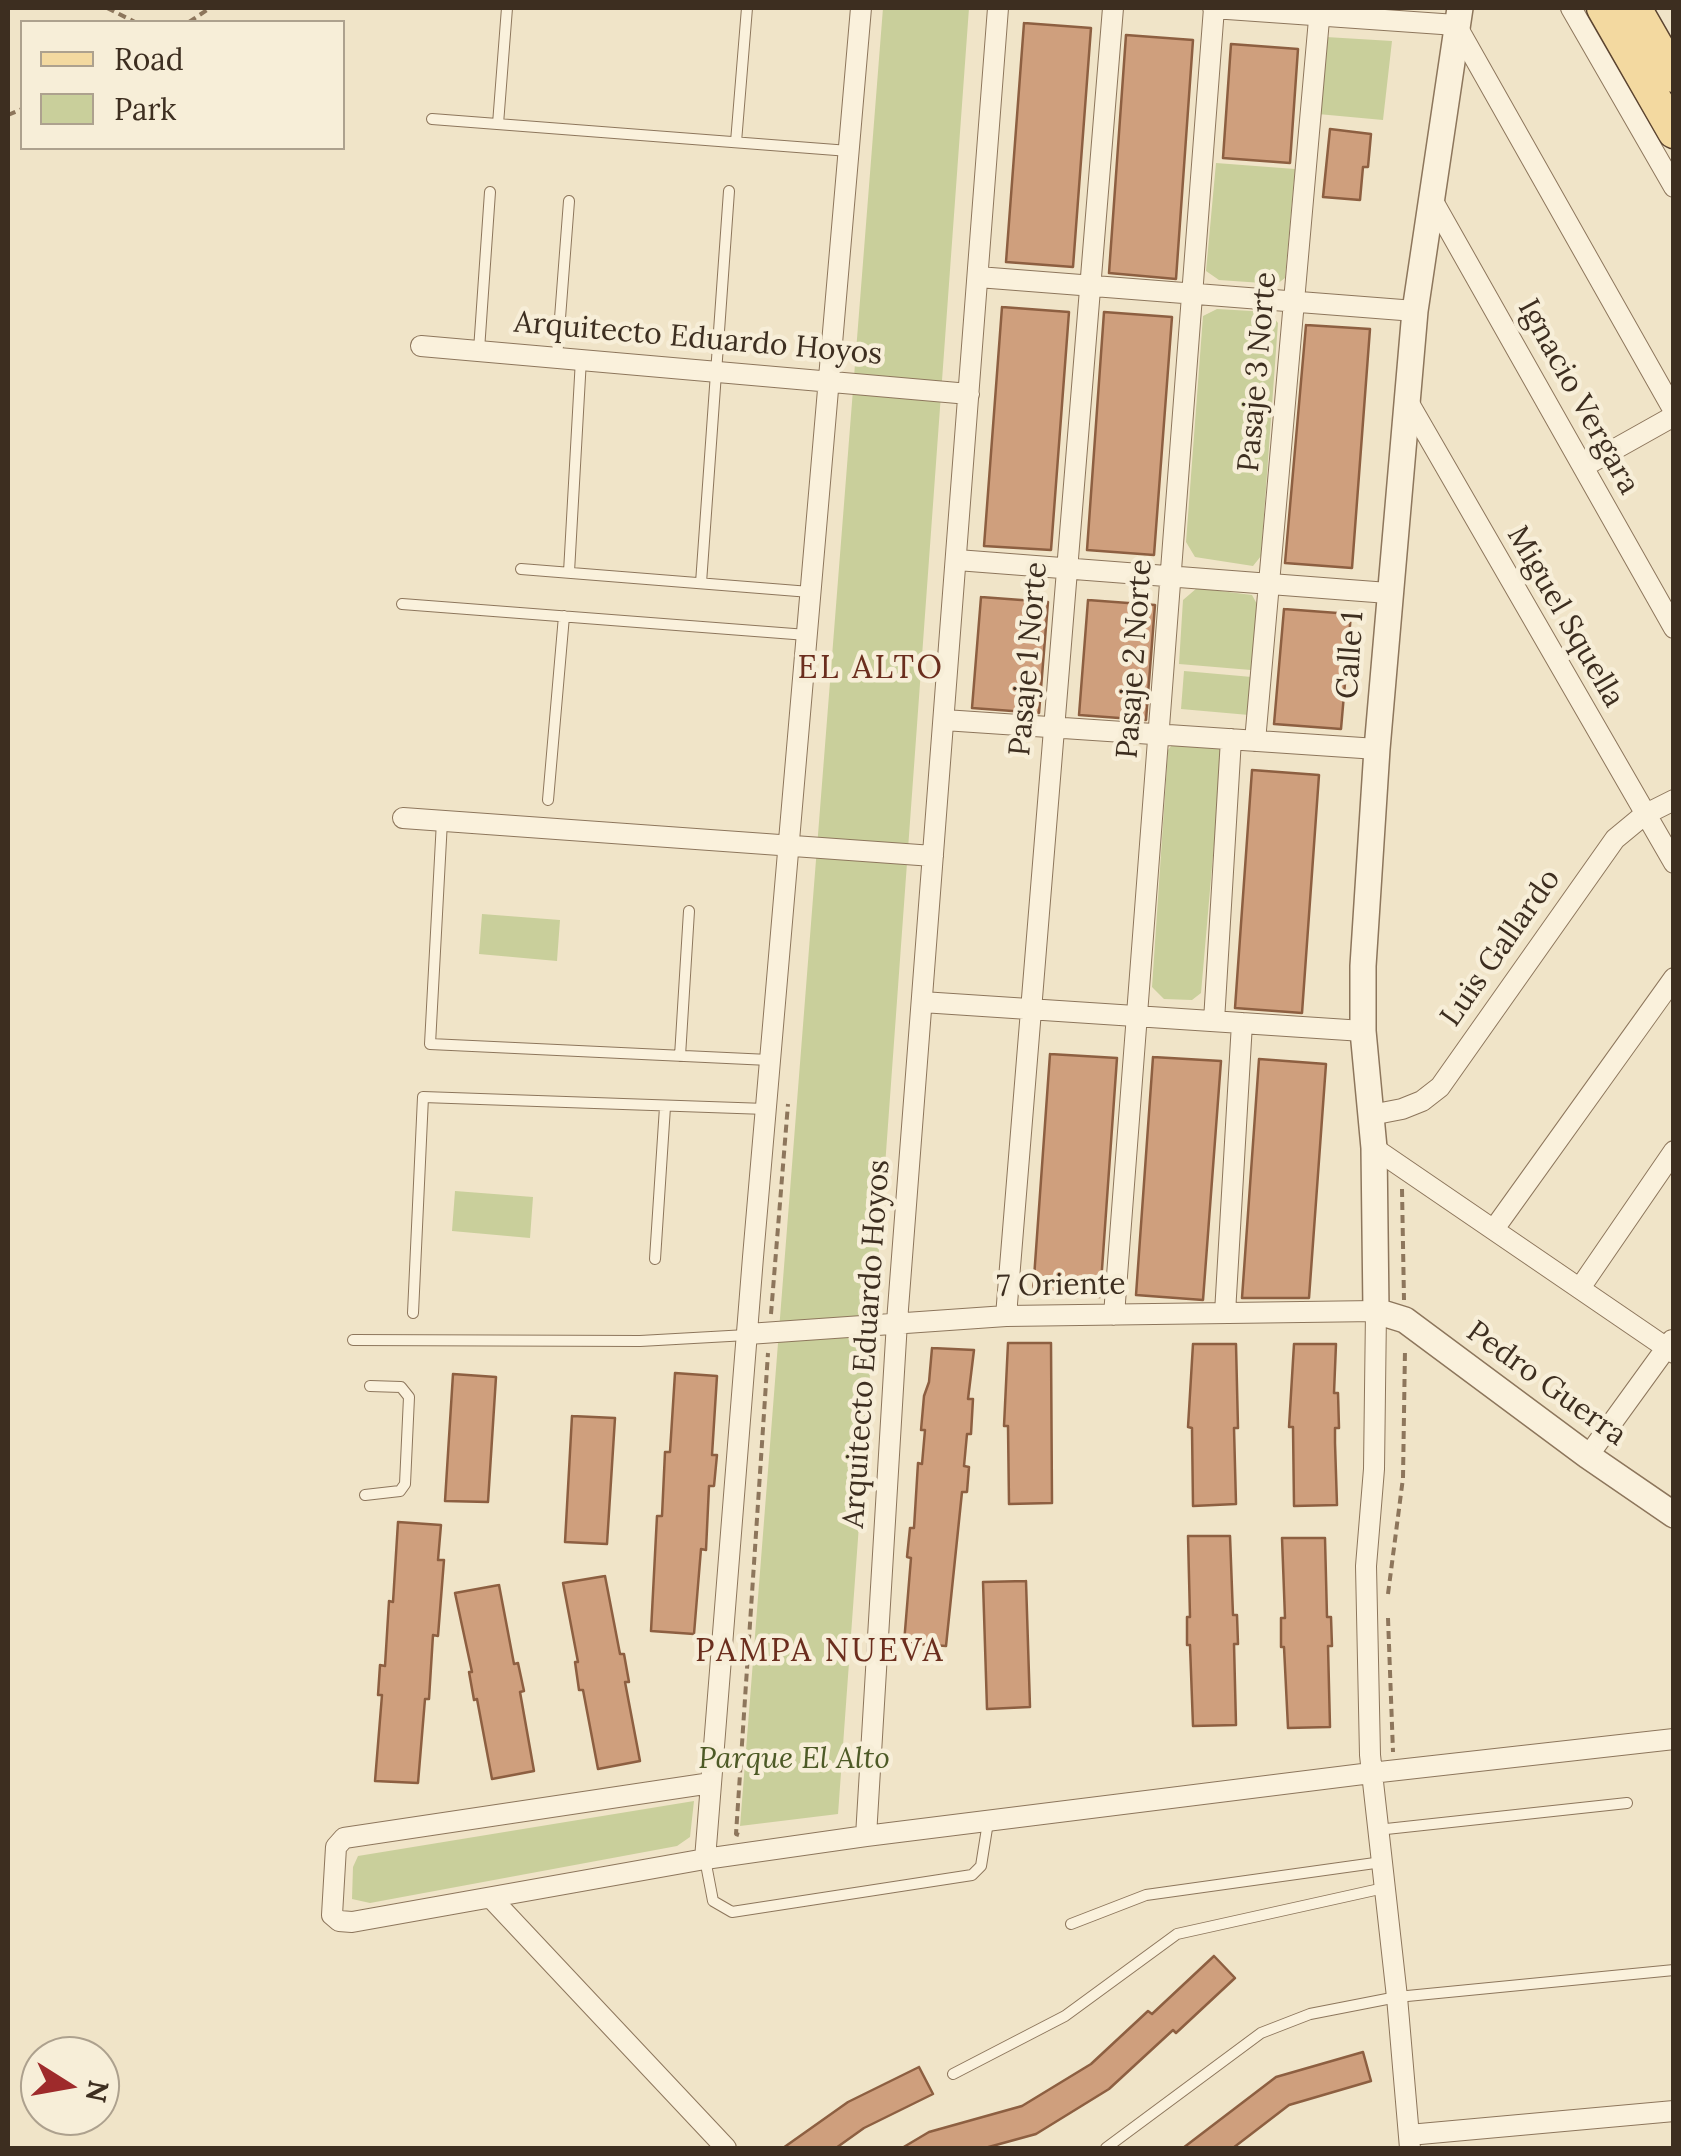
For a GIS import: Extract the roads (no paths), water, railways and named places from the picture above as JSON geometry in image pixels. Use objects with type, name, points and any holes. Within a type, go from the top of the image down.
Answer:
[{"type":"main road","points":[[1603,8],[1674,132]]},
{"type":"main road","points":[[1635,8],[1674,76]]},
{"type":"street","points":[[706,1859],[759,1334],[766,1109],[861,8]]},
{"type":"street","name":"Arquitecto Eduardo Hoyos","points":[[866,1836],[897,1322],[998,8]]},
{"type":"street","name":"Pasaje 1 Norte","points":[[1006,1316],[1113,8]]},
{"type":"street","points":[[1214,8],[1458,16],[1674,414],[1582,467]]},
{"type":"street","name":"Pasaje 2 Norte","points":[[1114,1315],[1140,1016],[1214,8]]},
{"type":"street","points":[[1571,8],[1674,186]]},
{"type":"street","name":"Pasaje 3 Norte","points":[[1255,741],[1320,11]]},
{"type":"street","name":"Calle 1","points":[[1376,1311],[1374,1148],[1363,966],[1388,593],[1415,311],[1458,16]]},
{"type":"street","name":"Ignacio Vergara","points":[[1430,196],[1674,628]]},
{"type":"street","points":[[978,277],[1415,311]]},
{"type":"street","name":"Arquitecto Eduardo Hoyos","points":[[422,346],[968,394]]},
{"type":"street","name":"Miguel Squella","points":[[1407,400],[1674,863]]},
{"type":"street","points":[[957,560],[1388,593]]},
{"type":"street","points":[[944,720],[1377,748]]},
{"type":"street","points":[[1214,1021],[1231,739]]},
{"type":"street","name":"Luis Gallardo","points":[[1371,1115],[1402,1110],[1440,1087],[1615,839],[1644,816],[1674,800]]},
{"type":"street","points":[[403,818],[933,856]]},
{"type":"street","points":[[1494,1229],[1674,978]]},
{"type":"street","points":[[922,1002],[1364,1031]]},
{"type":"street","points":[[1224,1313],[1242,1023]]},
{"type":"street","points":[[1374,1148],[1671,1347],[1588,1456]]},
{"type":"street","points":[[1580,1288],[1674,1151]]},
{"type":"street","points":[[1376,1311],[1374,1469],[1366,1566],[1370,1764],[1398,1997],[1410,2142],[1674,2111]]},
{"type":"street","name":"7 Oriente","points":[[759,1334],[1006,1316],[1376,1311]]},
{"type":"street","name":"Pedro Guerra","points":[[1376,1311],[1404,1320],[1674,1515]]},
{"type":"street","points":[[711,1782],[344,1838],[336,1847],[332,1915],[340,1921],[352,1922],[706,1859],[1370,1764],[1674,1740]]},
{"type":"street","points":[[491,1898],[726,2148]]},
{"type":"lane","points":[[498,124],[507,8]]},
{"type":"lane","points":[[736,142],[747,8]]},
{"type":"lane","points":[[432,119],[849,151]]},
{"type":"lane","points":[[701,583],[729,191]]},
{"type":"lane","points":[[479,350],[490,192]]},
{"type":"lane","points":[[558,357],[569,201]]},
{"type":"lane","points":[[569,572],[581,360]]},
{"type":"lane","points":[[522,569],[811,592]]},
{"type":"lane","points":[[402,604],[807,635]]},
{"type":"lane","points":[[548,800],[564,616]]},
{"type":"lane","points":[[442,820],[430,1044],[770,1060]]},
{"type":"lane","points":[[680,1056],[689,912]]},
{"type":"lane","points":[[414,1313],[423,1097],[766,1109]]},
{"type":"lane","points":[[655,1260],[665,1107]]},
{"type":"lane","points":[[353,1340],[640,1341],[759,1334]]},
{"type":"lane","points":[[365,1495],[400,1491],[406,1484],[409,1397],[401,1387],[370,1386]]},
{"type":"lane","points":[[1378,1830],[1627,1803]]},
{"type":"lane","points":[[706,1859],[713,1902],[732,1912],[972,1875],[981,1866],[988,1821]]},
{"type":"lane","points":[[1071,1924],[1146,1895],[1382,1862]]},
{"type":"lane","points":[[953,2074],[1065,2016],[1177,1934],[1384,1888]]},
{"type":"lane","points":[[1106,2148],[1261,2033],[1310,2014],[1398,1997],[1674,1970]]},
{"type":"district","name":"EL ALTO","points":[[871,669]]},
{"type":"district","name":"PAMPA NUEVA","points":[[820,1652]]},
{"type":"park label","name":"Parque El Alto","points":[[794,1759]]}]
